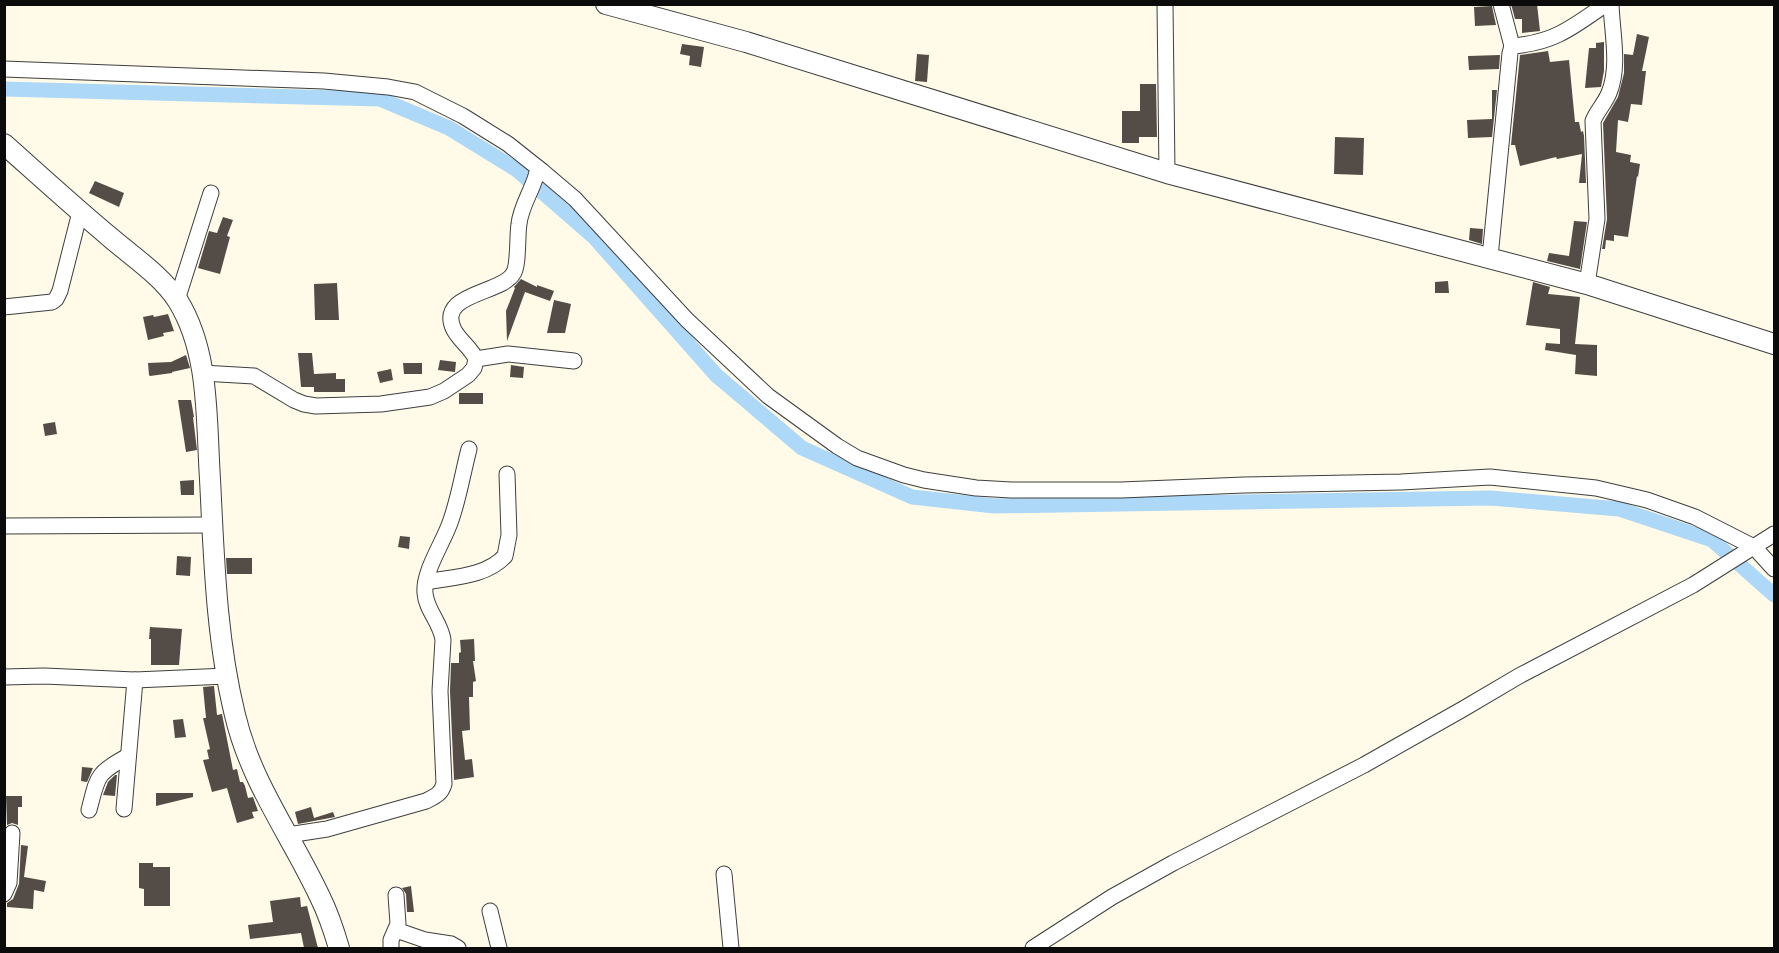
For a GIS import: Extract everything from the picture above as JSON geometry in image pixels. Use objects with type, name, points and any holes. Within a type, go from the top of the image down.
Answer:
[{"type":"street","points":[[606,4],[746,42],[1167,173],[1587,284],[1774,344]]},
{"type":"street","points":[[1166,4],[1167,173]]},
{"type":"street","points":[[1482,255],[1512,46],[1501,4]]},
{"type":"street","points":[[1512,46],[1552,39],[1606,4]]},
{"type":"street","points":[[1587,284],[1597,219],[1593,122],[1608,96],[1615,65],[1611,4]]},
{"type":"street","points":[[4,69],[324,81],[415,92],[463,116],[508,144],[538,171],[575,199],[687,320],[768,396],[857,458],[904,475],[976,488],[1121,490],[1401,482],[1490,477],[1596,488],[1647,500],[1695,517],[1774,569]]},
{"type":"street","points":[[4,144],[161,281],[177,300],[188,320],[196,340],[204,383],[218,615],[234,715],[244,750],[256,779],[321,898],[339,948]]},
{"type":"street","points":[[202,373],[254,376],[294,400],[310,405],[381,404],[412,401],[437,394],[468,375],[474,368],[476,359],[454,330],[452,312],[457,304],[505,281],[513,274],[519,222],[538,171]]},
{"type":"street","points":[[177,300],[211,193]]},
{"type":"street","points":[[4,307],[46,304],[56,299],[80,212]]},
{"type":"street","points":[[476,359],[508,354],[574,361]]},
{"type":"street","points":[[288,835],[327,829],[426,801],[442,792],[444,784],[440,691],[443,640],[440,625],[426,600],[425,591],[426,582],[452,519],[469,449]]},
{"type":"street","points":[[426,582],[481,572],[491,568],[505,556],[509,535],[507,474]]},
{"type":"street","points":[[4,526],[212,525]]},
{"type":"street","points":[[1033,948],[1112,897],[1173,863],[1364,765],[1519,676],[1684,590],[1774,534]]},
{"type":"street","points":[[4,677],[44,676],[135,680],[227,676]]},
{"type":"street","points":[[124,809],[135,680]]},
{"type":"street","points":[[89,810],[101,773],[128,756]]},
{"type":"street","points":[[4,894],[9,883],[12,833]]},
{"type":"street","points":[[724,874],[730,948]]},
{"type":"street","points":[[391,948],[391,940],[398,918],[396,895]]},
{"type":"street","points":[[490,911],[499,948]]},
{"type":"street","points":[[396,930],[425,940],[451,944],[458,948]]},
{"type":"building","points":[[1511,4],[1537,4],[1540,31],[1522,33],[1522,19],[1515,19]]},
{"type":"building","points":[[1492,6],[1496,25],[1475,26],[1474,7]]},
{"type":"building","points":[[1637,34],[1649,37],[1642,71],[1646,71],[1642,105],[1631,104],[1628,122],[1618,120],[1616,152],[1631,155],[1630,162],[1640,164],[1638,177],[1628,237],[1614,235],[1614,241],[1606,240],[1605,249],[1602,249],[1607,219],[1603,123],[1618,97],[1624,73],[1624,54],[1633,55]]},
{"type":"building","points":[[1604,42],[1604,71],[1601,87],[1585,88],[1589,48],[1596,48],[1596,43]]},
{"type":"building","points":[[682,44],[704,47],[701,67],[689,65],[690,56],[680,54]]},
{"type":"building","points":[[1548,51],[1550,62],[1569,60],[1575,122],[1579,122],[1584,136],[1586,183],[1579,183],[1582,154],[1557,159],[1556,157],[1520,166],[1515,145],[1511,145],[1520,55]]},
{"type":"building","points":[[917,54],[929,55],[927,82],[915,81]]},
{"type":"building","points":[[1500,55],[1499,69],[1469,70],[1468,56]]},
{"type":"building","points":[[1140,84],[1156,84],[1157,137],[1139,137],[1139,143],[1122,143],[1122,111],[1140,111]]},
{"type":"building","points":[[1492,90],[1497,90],[1492,137],[1468,138],[1467,120],[1492,119]]},
{"type":"building","points":[[1335,137],[1364,138],[1363,175],[1334,174]]},
{"type":"building","points":[[95,181],[124,193],[119,207],[89,193]]},
{"type":"building","points":[[223,217],[233,220],[227,236],[230,237],[220,274],[198,268],[209,231],[217,233]]},
{"type":"building","points":[[1574,221],[1587,222],[1580,269],[1547,261],[1549,253],[1569,256]]},
{"type":"building","points":[[1470,228],[1483,229],[1482,244],[1469,240]]},
{"type":"building","points":[[521,279],[537,287],[537,285],[554,291],[550,301],[525,292],[507,341],[506,311],[514,287]]},
{"type":"building","points":[[1448,281],[1449,293],[1435,293],[1435,282]]},
{"type":"building","points":[[1533,282],[1550,287],[1548,294],[1580,297],[1575,344],[1597,345],[1597,376],[1575,374],[1576,355],[1545,350],[1546,343],[1560,344],[1560,329],[1526,325]]},
{"type":"building","points":[[337,283],[339,320],[315,320],[314,284]]},
{"type":"building","points":[[554,300],[571,304],[565,333],[547,333]]},
{"type":"building","points":[[168,314],[174,331],[148,340],[143,317]]},
{"type":"building","points":[[298,353],[312,353],[314,374],[336,373],[336,379],[345,379],[345,392],[314,392],[314,387],[301,387]]},
{"type":"building","points":[[186,355],[190,368],[172,373],[149,375],[148,363],[171,362]]},
{"type":"building","points":[[440,360],[456,362],[455,372],[438,370]]},
{"type":"building","points":[[403,363],[422,363],[422,374],[404,374]]},
{"type":"building","points":[[511,365],[524,367],[523,378],[510,377]]},
{"type":"building","points":[[391,369],[393,380],[380,383],[377,372]]},
{"type":"building","points":[[459,393],[483,393],[483,404],[459,404]]},
{"type":"building","points":[[178,400],[191,400],[197,450],[186,452]]},
{"type":"building","points":[[55,422],[57,434],[45,436],[43,424]]},
{"type":"building","points":[[194,480],[194,495],[181,495],[180,481]]},
{"type":"building","points":[[400,536],[410,537],[409,549],[398,547]]},
{"type":"building","points":[[177,556],[191,557],[190,576],[176,575]]},
{"type":"building","points":[[226,558],[252,558],[252,574],[227,574]]},
{"type":"building","points":[[150,627],[182,629],[179,665],[151,665]]},
{"type":"building","points":[[474,639],[475,661],[473,661],[476,681],[473,682],[473,697],[469,697],[470,730],[462,731],[465,760],[472,759],[474,777],[454,780],[451,663],[459,663],[460,640]]},
{"type":"building","points":[[214,686],[217,715],[222,714],[233,770],[237,769],[240,782],[243,782],[245,786],[248,798],[253,797],[258,811],[252,812],[254,818],[237,823],[227,788],[212,792],[203,760],[209,759],[207,750],[210,749],[203,718],[206,718],[203,687]]},
{"type":"building","points":[[183,719],[186,737],[175,738],[173,720]]},
{"type":"building","points":[[82,767],[93,768],[87,782],[81,781]]},
{"type":"building","points":[[117,775],[115,796],[103,795],[108,782]]},
{"type":"building","points":[[156,793],[193,793],[193,797],[156,806]]},
{"type":"building","points":[[6,796],[22,796],[22,807],[18,807],[18,825],[12,823],[7,825]]},
{"type":"building","points":[[311,807],[314,818],[333,812],[335,817],[298,824],[295,812]]},
{"type":"building","points":[[21,845],[28,846],[24,877],[46,881],[44,892],[34,890],[33,909],[7,907],[7,903],[13,899],[19,884]]},
{"type":"building","points":[[139,863],[153,863],[153,867],[170,867],[170,906],[144,906],[144,889],[139,888]]},
{"type":"building","points":[[411,886],[414,912],[407,912],[406,894],[402,888]]},
{"type":"building","points":[[300,897],[301,907],[307,906],[318,948],[304,948],[301,933],[250,939],[248,925],[273,922],[270,901]]},
{"type":"waterway","points":[[4,89],[380,99],[449,128],[517,170],[594,237],[716,375],[802,448],[912,497],[994,506],[1490,498],[1619,509],[1712,540],[1774,595]]}]
